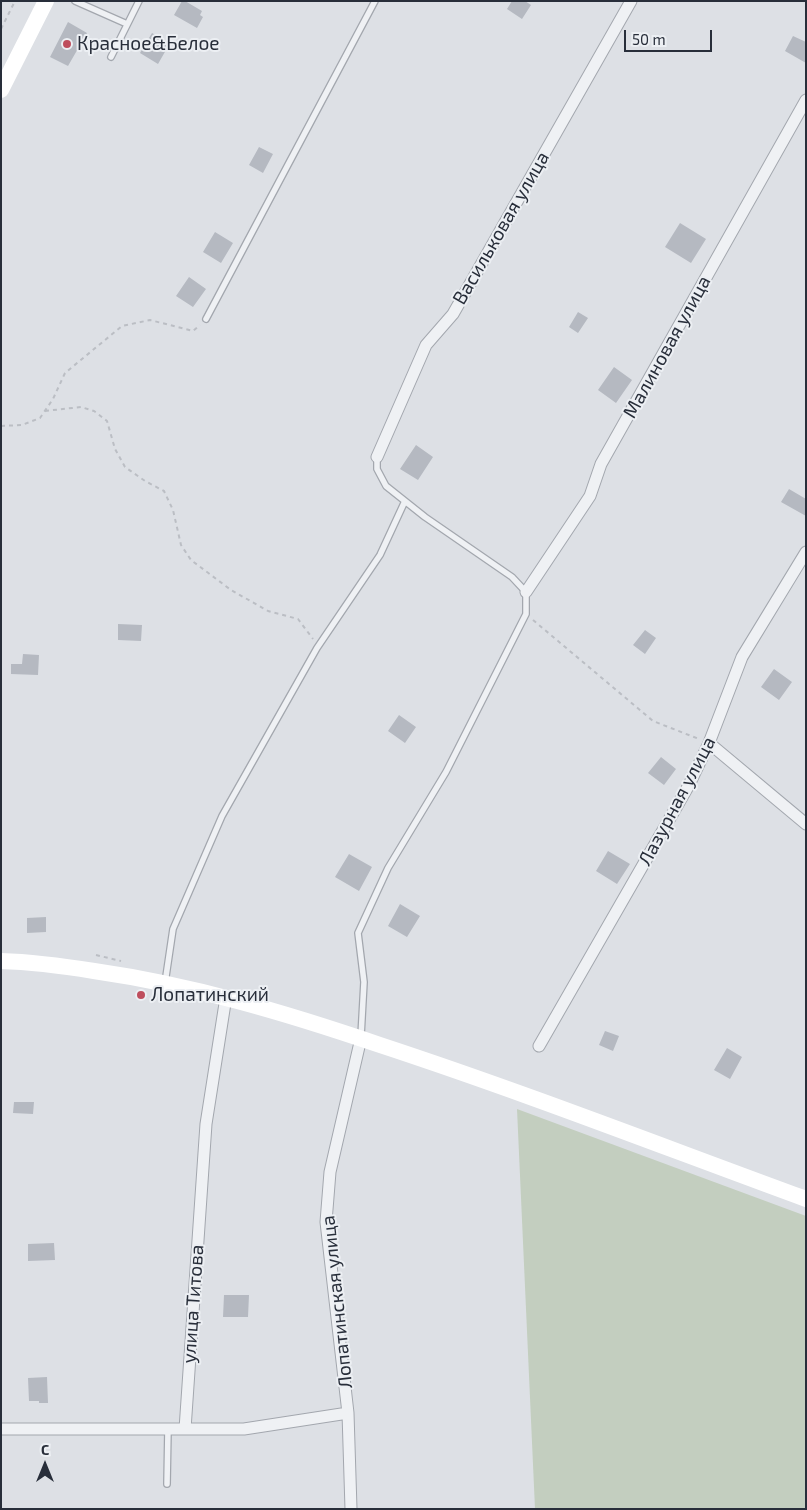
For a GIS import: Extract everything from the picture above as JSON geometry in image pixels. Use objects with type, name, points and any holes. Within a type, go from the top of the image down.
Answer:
[{"type":"main road","points":[[1,90],[46,1]]},
{"type":"main road","points":[[1,962],[46,964],[165,982],[288,1015],[440,1065],[806,1199]]},
{"type":"street","name":"Васильковая улица","points":[[377,457],[426,345],[453,314],[630,1]]},
{"type":"street","name":"Малиновая улица","points":[[526,592],[590,496],[601,464],[806,100]]},
{"type":"street","name":"Лазурная улица","points":[[539,1046],[689,785],[709,743],[742,657],[806,552]]},
{"type":"street","points":[[709,743],[806,824]]},
{"type":"street","name":"улица Титова","points":[[185,1429],[206,1124],[226,997]]},
{"type":"street","name":"Лопатинская улица","points":[[351,1509],[348,1413],[326,1222],[330,1172],[361,1038]]},
{"type":"street","points":[[1,1429],[244,1430],[348,1413]]},
{"type":"lane","points":[[75,1],[127,24]]},
{"type":"lane","points":[[111,57],[138,1]]},
{"type":"lane","points":[[206,320],[375,1]]},
{"type":"lane","points":[[361,1038],[364,982],[358,933],[388,868],[446,772],[526,614],[526,592],[512,577],[425,517],[386,486],[378,470],[377,457]]},
{"type":"lane","points":[[165,982],[174,929],[222,816],[318,648],[380,555],[405,501]]},
{"type":"lane","points":[[167,1484],[168,1429]]},
{"type":"path","points":[[1,29],[15,1]]},
{"type":"path","points":[[1,426],[22,425],[40,418],[53,399],[65,373],[122,326],[150,320],[193,331],[206,320]]},
{"type":"path","points":[[45,411],[80,407],[94,411],[107,421],[115,449],[125,467],[164,491],[173,510],[181,545],[190,560],[231,590],[268,611],[298,619],[313,638],[318,648]]},
{"type":"path","points":[[526,614],[653,721],[709,743]]},
{"type":"green space","points":[[517,1109],[806,1216],[806,1509],[535,1509]]},
{"type":"building","points":[[182,1],[202,11],[200,15],[203,17],[197,28],[174,15]]},
{"type":"building","points":[[512,1],[525,1],[531,5],[522,19],[507,9]]},
{"type":"building","points":[[68,22],[87,33],[68,66],[50,57]]},
{"type":"building","points":[[152,33],[170,43],[158,64],[140,53]]},
{"type":"building","points":[[793,36],[806,42],[806,63],[785,51]]},
{"type":"building","points":[[259,147],[273,154],[263,173],[249,165]]},
{"type":"building","points":[[680,223],[706,239],[691,263],[665,247]]},
{"type":"building","points":[[215,232],[233,243],[221,263],[203,252]]},
{"type":"building","points":[[189,277],[206,289],[193,307],[176,296]]},
{"type":"building","points":[[578,312],[588,318],[578,333],[569,327]]},
{"type":"building","points":[[614,367],[632,380],[616,403],[598,390]]},
{"type":"building","points":[[416,445],[433,457],[418,480],[400,469]]},
{"type":"building","points":[[789,489],[806,499],[806,516],[781,502]]},
{"type":"building","points":[[118,624],[142,625],[141,641],[118,640]]},
{"type":"building","points":[[645,630],[656,638],[645,654],[633,645]]},
{"type":"building","points":[[23,654],[39,655],[38,675],[11,674],[11,664],[22,664]]},
{"type":"building","points":[[774,669],[792,682],[779,700],[761,687]]},
{"type":"building","points":[[399,715],[416,727],[405,743],[388,731]]},
{"type":"building","points":[[661,757],[676,769],[664,785],[648,773]]},
{"type":"building","points":[[608,851],[630,864],[617,884],[596,871]]},
{"type":"building","points":[[349,854],[372,867],[359,891],[335,877]]},
{"type":"building","points":[[400,904],[420,916],[407,937],[388,926]]},
{"type":"building","points":[[46,917],[46,932],[27,933],[27,918]]},
{"type":"building","points":[[605,1031],[619,1036],[613,1051],[599,1045]]},
{"type":"building","points":[[727,1048],[742,1057],[730,1079],[714,1070]]},
{"type":"building","points":[[14,1102],[34,1102],[33,1114],[13,1113]]},
{"type":"building","points":[[54,1243],[55,1260],[28,1261],[28,1244]]},
{"type":"building","points":[[224,1295],[249,1295],[248,1317],[223,1317]]},
{"type":"building","points":[[47,1377],[48,1403],[29,1401],[28,1378]]},
{"type":"place","name":"Красное&Белое","points":[[67,44]]},
{"type":"place","name":"Лопатинский","points":[[141,995]]}]
